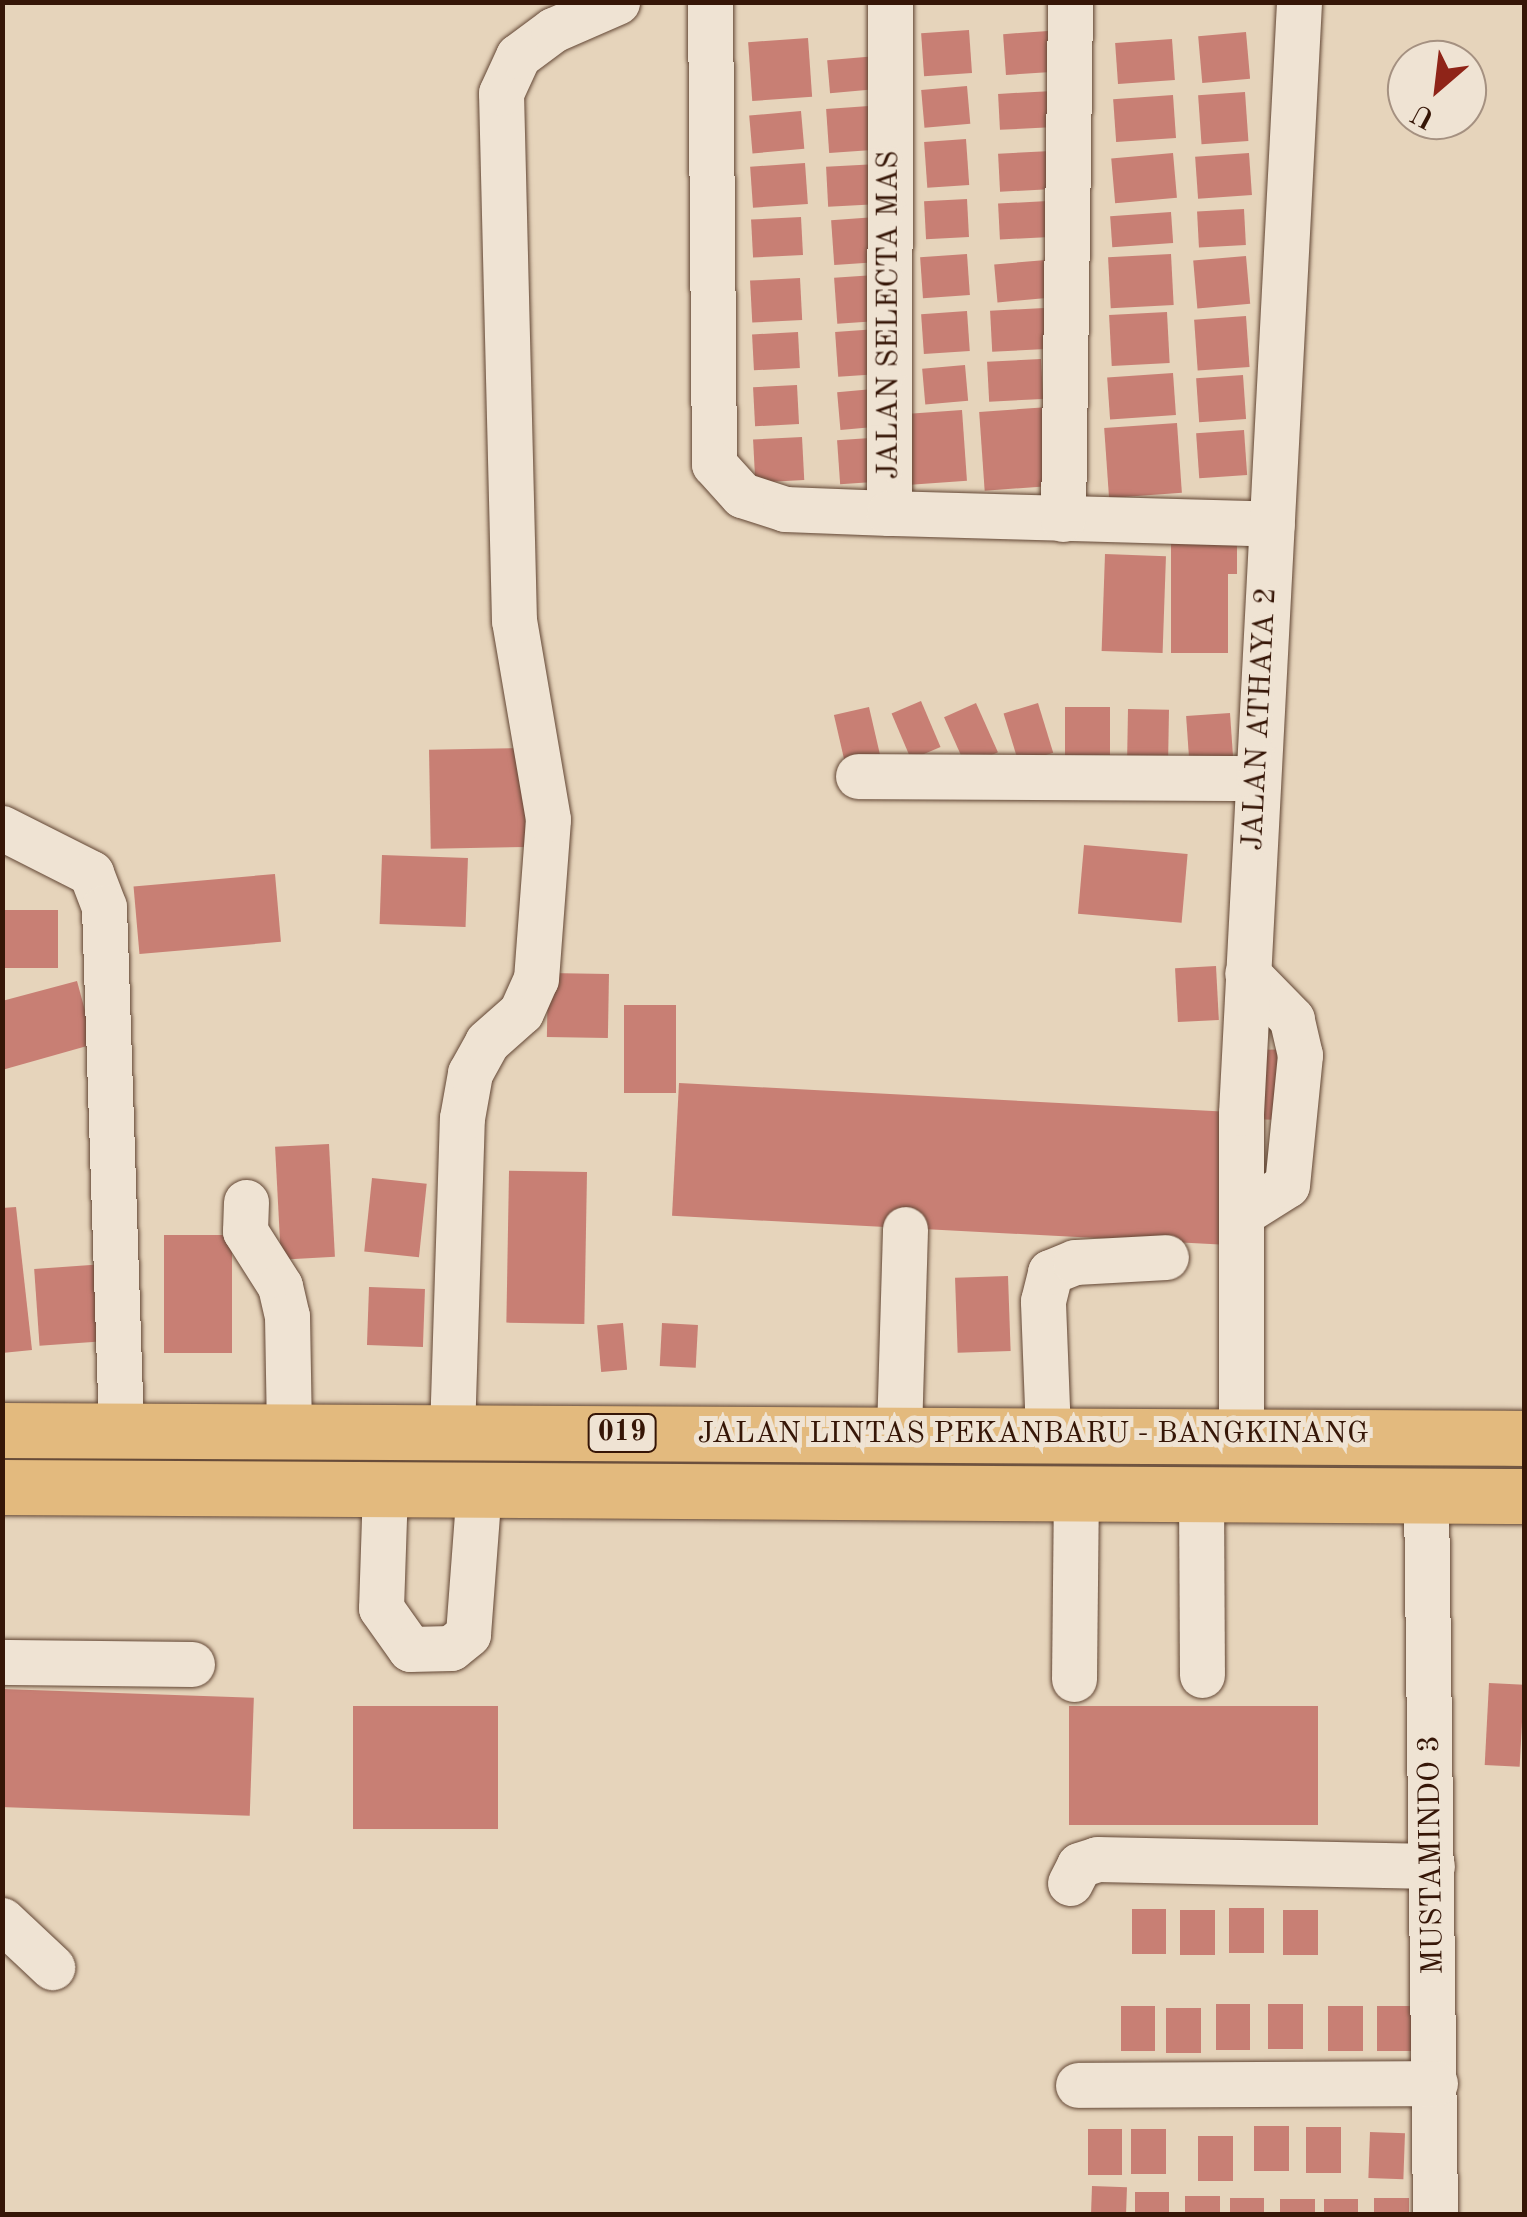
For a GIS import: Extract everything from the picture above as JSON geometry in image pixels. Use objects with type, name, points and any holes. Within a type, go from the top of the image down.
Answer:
[{"type":"highway","name":"JALAN LINTAS PEKANBARU - BANGKINANG","points":[[2,1430],[1524,1438]]},
{"type":"highway","name":"JALAN LINTAS PEKANBARU - BANGKINANG","points":[[2,1487],[1076,1490],[1524,1496]]},
{"type":"street","points":[[452,1434],[462,1118],[470,1073],[487,1042],[521,1012],[536,979],[548,819],[514,621],[501,93],[518,56],[554,30],[617,2]]},
{"type":"street","points":[[710,2],[714,464],[742,495],[785,509],[889,513]]},
{"type":"street","name":"JALAN SELECTA MAS","points":[[890,2],[889,513],[1272,524]]},
{"type":"street","points":[[1062,519],[1070,2]]},
{"type":"street","name":"JALAN ATHAYA 2","points":[[1241,1435],[1247,973],[1272,524],[1290,3]]},
{"type":"street","points":[[858,776],[1256,778]]},
{"type":"street","points":[[2,828],[92,874],[104,907],[121,1428]]},
{"type":"street","points":[[246,1202],[245,1231],[280,1286],[286,1316],[289,1430]]},
{"type":"street","points":[[899,1432],[904,1229]]},
{"type":"street","points":[[1048,1434],[1044,1301],[1050,1272],[1075,1262],[1166,1257]]},
{"type":"street","points":[[385,1488],[381,1608],[410,1649],[424,1649],[451,1648],[468,1634],[480,1488]]},
{"type":"street","points":[[1074,1679],[1076,1490]]},
{"type":"street","points":[[1201,1491],[1202,1675]]},
{"type":"street","name":"MUSTAMINDO 3","points":[[1426,1496],[1436,2214]]},
{"type":"street","points":[[2,1662],[192,1664]]},
{"type":"street","points":[[1070,1884],[1080,1865],[1098,1858],[1432,1866]]},
{"type":"street","points":[[2,1920],[52,1966]]},
{"type":"street","points":[[1078,2085],[1435,2083]]},
{"type":"building","points":[[969,30],[972,73],[924,76],[921,33]]},
{"type":"building","points":[[1048,31],[1051,72],[1006,75],[1003,34]]},
{"type":"building","points":[[1246,32],[1250,79],[1202,83],[1198,36]]},
{"type":"building","points":[[808,38],[812,97],[752,101],[748,42]]},
{"type":"building","points":[[1172,39],[1175,80],[1118,84],[1115,43]]},
{"type":"building","points":[[877,56],[880,89],[830,93],[827,60]]},
{"type":"building","points":[[967,86],[970,124],[924,128],[921,90]]},
{"type":"building","points":[[1053,91],[1055,127],[1000,130],[998,94]]},
{"type":"building","points":[[1245,92],[1248,141],[1202,144],[1198,95]]},
{"type":"building","points":[[1173,95],[1176,138],[1116,142],[1113,99]]},
{"type":"building","points":[[869,106],[872,150],[829,153],[826,109]]},
{"type":"building","points":[[801,111],[804,149],[753,153],[749,116]]},
{"type":"building","points":[[966,139],[969,185],[927,188],[924,142]]},
{"type":"building","points":[[1051,151],[1053,189],[1000,192],[998,154]]},
{"type":"building","points":[[1173,153],[1177,198],[1115,203],[1111,158]]},
{"type":"building","points":[[1249,153],[1252,195],[1198,199],[1195,157]]},
{"type":"building","points":[[805,163],[808,204],[753,208],[750,167]]},
{"type":"building","points":[[878,164],[880,204],[828,207],[826,167]]},
{"type":"building","points":[[967,199],[969,237],[926,239],[924,201]]},
{"type":"building","points":[[1048,201],[1050,237],[1000,240],[998,204]]},
{"type":"building","points":[[1244,209],[1246,245],[1199,247],[1197,211]]},
{"type":"building","points":[[1171,212],[1173,243],[1112,247],[1110,216]]},
{"type":"building","points":[[801,217],[803,255],[753,258],[751,220]]},
{"type":"building","points":[[876,217],[879,262],[834,265],[831,220]]},
{"type":"building","points":[[967,254],[970,295],[923,298],[920,257]]},
{"type":"building","points":[[1171,254],[1174,305],[1111,308],[1108,257]]},
{"type":"building","points":[[1246,256],[1250,304],[1197,308],[1193,261]]},
{"type":"building","points":[[1046,260],[1049,298],[998,302],[994,265]]},
{"type":"building","points":[[875,275],[878,321],[837,324],[834,278]]},
{"type":"building","points":[[800,278],[802,320],[752,323],[750,281]]},
{"type":"building","points":[[1044,308],[1046,349],[992,352],[990,311]]},
{"type":"building","points":[[967,311],[970,351],[924,354],[921,314]]},
{"type":"building","points":[[1167,312],[1170,363],[1112,366],[1109,315]]},
{"type":"building","points":[[1246,316],[1250,367],[1198,371],[1194,320]]},
{"type":"building","points":[[877,329],[880,374],[838,377],[835,332]]},
{"type":"building","points":[[798,332],[800,368],[754,370],[752,334]]},
{"type":"building","points":[[1041,359],[1043,399],[989,402],[987,362]]},
{"type":"building","points":[[965,365],[968,401],[925,405],[922,369]]},
{"type":"building","points":[[1173,373],[1176,415],[1110,420],[1107,378]]},
{"type":"building","points":[[1243,375],[1246,419],[1199,422],[1196,378]]},
{"type":"building","points":[[797,385],[799,424],[755,426],[753,387]]},
{"type":"building","points":[[873,389],[876,427],[840,430],[837,392]]},
{"type":"building","points":[[1049,407],[1055,486],[985,491],[979,412]]},
{"type":"building","points":[[962,410],[967,481],[907,485],[902,414]]},
{"type":"building","points":[[1177,423],[1182,493],[1109,498],[1104,428]]},
{"type":"building","points":[[1244,430],[1247,475],[1199,478],[1196,433]]},
{"type":"building","points":[[802,437],[804,480],[755,483],[753,440]]},
{"type":"building","points":[[870,438],[873,482],[840,484],[837,440]]},
{"type":"building","points":[[1171,540],[1237,540],[1237,574],[1228,574],[1228,653],[1171,653]]},
{"type":"building","points":[[1105,554],[1166,556],[1163,653],[1102,651]]},
{"type":"building","points":[[921,701],[941,747],[911,760],[892,714]]},
{"type":"building","points":[[976,703],[998,752],[966,767],[944,717]]},
{"type":"building","points":[[1038,703],[1053,753],[1019,763],[1004,714]]},
{"type":"building","points":[[869,707],[881,758],[846,766],[834,715]]},
{"type":"building","points":[[1065,707],[1110,707],[1110,755],[1065,755]]},
{"type":"building","points":[[1128,709],[1169,710],[1168,759],[1127,758]]},
{"type":"building","points":[[1230,713],[1233,759],[1189,762],[1186,716]]},
{"type":"building","points":[[524,748],[526,847],[431,849],[429,750]]},
{"type":"building","points":[[1084,845],[1188,854],[1182,923],[1078,914]]},
{"type":"building","points":[[382,855],[468,858],[466,927],[380,924]]},
{"type":"building","points":[[275,874],[281,942],[139,954],[134,886]]},
{"type":"building","points":[[2,910],[58,910],[58,968],[2,968]]},
{"type":"building","points":[[1216,966],[1219,1020],[1178,1022],[1175,968]]},
{"type":"building","points":[[548,973],[609,974],[608,1038],[547,1037]]},
{"type":"building","points":[[77,981],[94,1044],[2,1070],[2,1001]]},
{"type":"building","points":[[624,1005],[676,1005],[676,1093],[624,1093]]},
{"type":"building","points":[[1254,1049],[1285,1050],[1283,1120],[1252,1119]]},
{"type":"building","points":[[679,1083],[1236,1112],[1229,1245],[672,1216]]},
{"type":"building","points":[[329,1144],[335,1257],[281,1260],[275,1147]]},
{"type":"building","points":[[509,1171],[587,1172],[584,1324],[506,1323]]},
{"type":"building","points":[[372,1178],[427,1184],[419,1257],[364,1252]]},
{"type":"building","points":[[16,1207],[32,1350],[2,1353],[2,1208]]},
{"type":"building","points":[[164,1235],[232,1235],[232,1353],[164,1353]]},
{"type":"building","points":[[105,1264],[110,1341],[40,1346],[34,1269]]},
{"type":"building","points":[[1008,1276],[1011,1351],[958,1353],[955,1278]]},
{"type":"building","points":[[369,1287],[425,1289],[423,1347],[367,1345]]},
{"type":"building","points":[[623,1323],[627,1370],[601,1372],[597,1325]]},
{"type":"building","points":[[662,1323],[698,1325],[696,1368],[660,1366]]},
{"type":"building","points":[[1489,1683],[1524,1685],[1520,1767],[1485,1765]]},
{"type":"building","points":[[2,1689],[254,1698],[250,1816],[2,1807]]},
{"type":"building","points":[[353,1706],[498,1706],[498,1829],[353,1829]]},
{"type":"building","points":[[1069,1706],[1318,1706],[1318,1825],[1069,1825]]},
{"type":"building","points":[[1229,1908],[1264,1908],[1264,1953],[1229,1953]]},
{"type":"building","points":[[1132,1909],[1166,1909],[1166,1954],[1132,1954]]},
{"type":"building","points":[[1180,1910],[1215,1910],[1215,1955],[1180,1955]]},
{"type":"building","points":[[1283,1910],[1318,1910],[1318,1955],[1283,1955]]},
{"type":"building","points":[[1216,2004],[1250,2004],[1250,2050],[1216,2050]]},
{"type":"building","points":[[1268,2004],[1303,2004],[1303,2049],[1268,2049]]},
{"type":"building","points":[[1121,2006],[1155,2006],[1155,2051],[1121,2051]]},
{"type":"building","points":[[1328,2006],[1363,2006],[1363,2051],[1328,2051]]},
{"type":"building","points":[[1377,2006],[1411,2006],[1411,2051],[1377,2051]]},
{"type":"building","points":[[1166,2008],[1201,2008],[1201,2053],[1166,2053]]},
{"type":"building","points":[[1254,2126],[1289,2126],[1289,2171],[1254,2171]]},
{"type":"building","points":[[1306,2127],[1341,2127],[1341,2173],[1306,2173]]},
{"type":"building","points":[[1088,2129],[1122,2129],[1122,2175],[1088,2175]]},
{"type":"building","points":[[1131,2129],[1166,2129],[1166,2174],[1131,2174]]},
{"type":"building","points":[[1370,2132],[1405,2133],[1403,2179],[1368,2178]]},
{"type":"building","points":[[1198,2136],[1233,2136],[1233,2181],[1198,2181]]},
{"type":"building","points":[[1092,2186],[1127,2187],[1126,2214],[1091,2214]]},
{"type":"building","points":[[1135,2192],[1169,2192],[1169,2214],[1135,2214]]},
{"type":"building","points":[[1185,2196],[1220,2196],[1220,2214],[1185,2214]]},
{"type":"building","points":[[1230,2198],[1264,2198],[1264,2214],[1230,2214]]},
{"type":"building","points":[[1374,2198],[1409,2198],[1409,2214],[1374,2214]]},
{"type":"building","points":[[1280,2199],[1315,2199],[1315,2214],[1280,2214]]},
{"type":"building","points":[[1324,2199],[1358,2199],[1358,2214],[1324,2214]]}]
